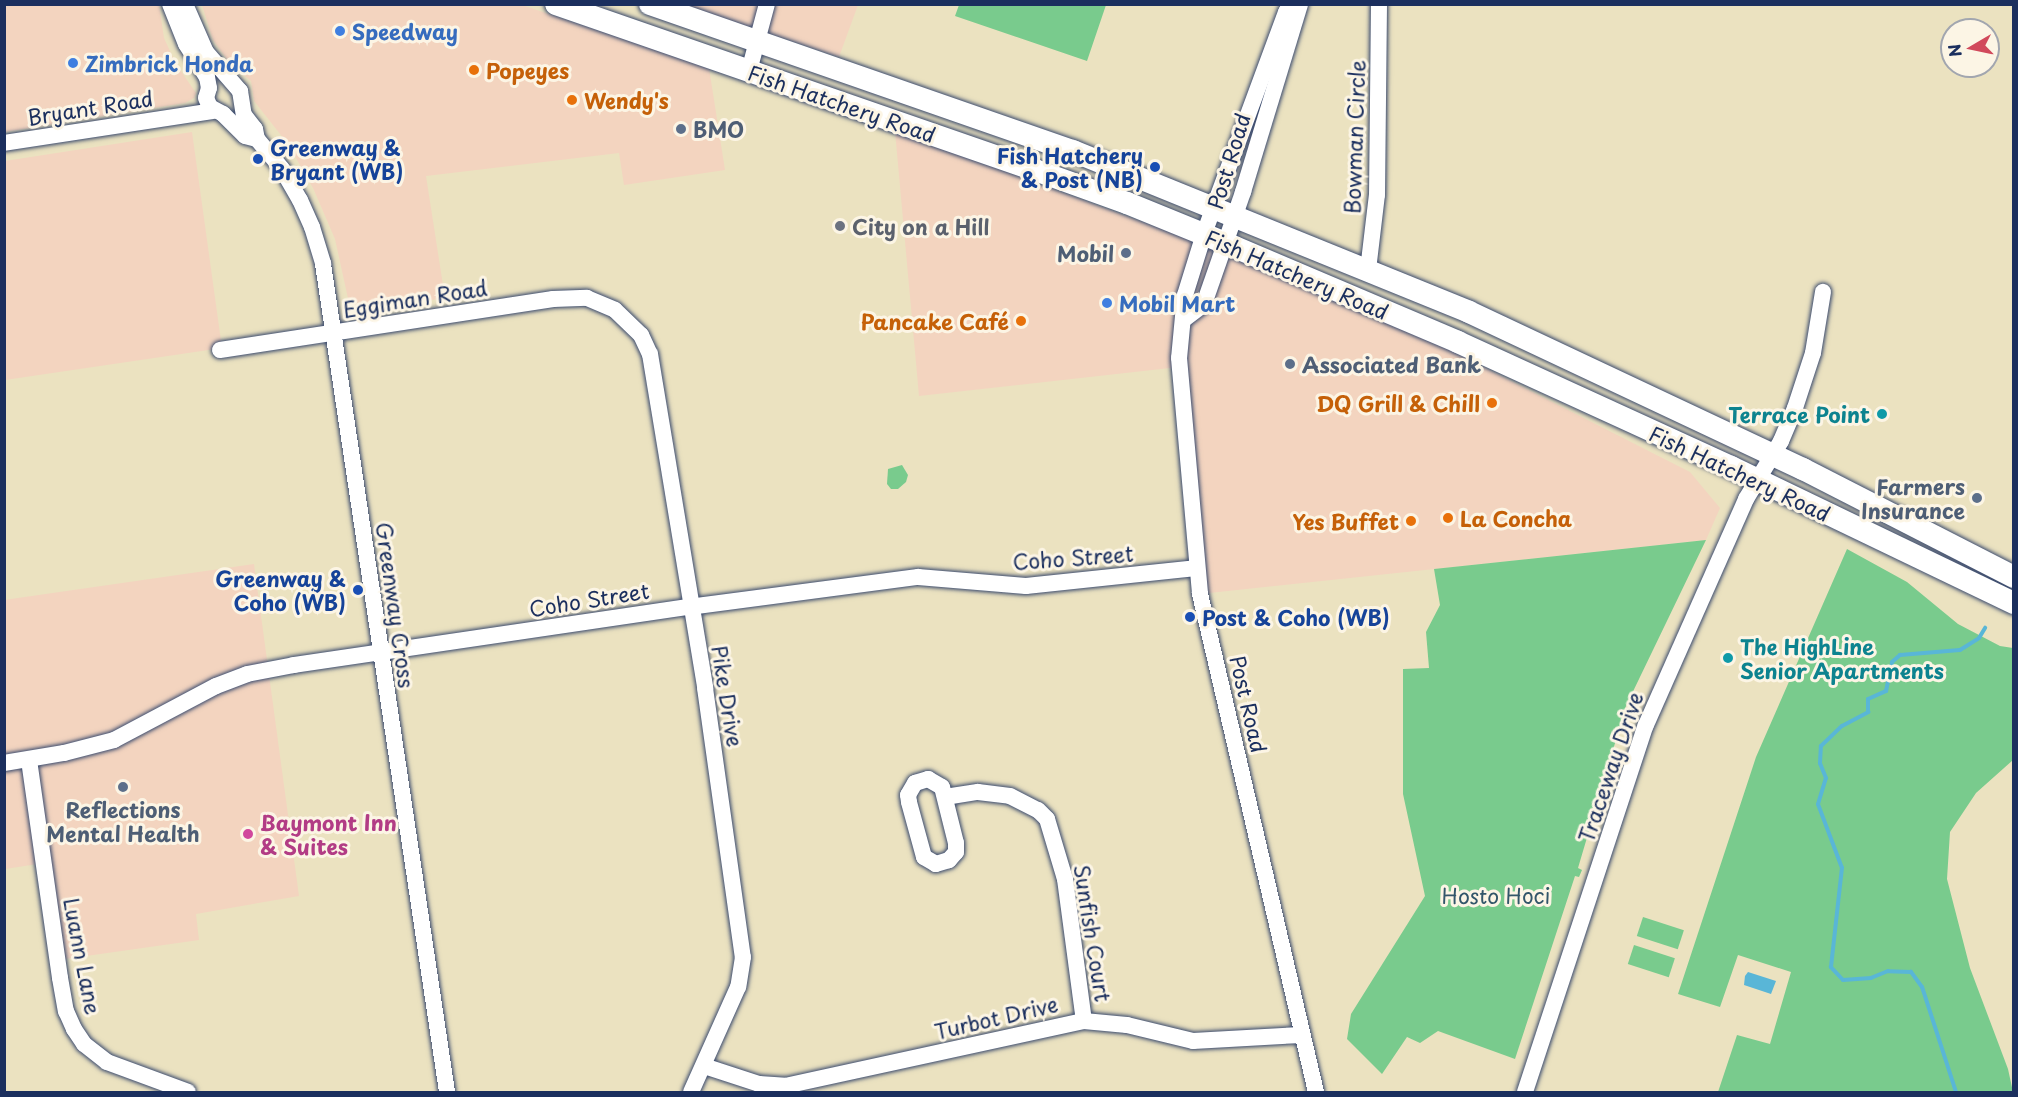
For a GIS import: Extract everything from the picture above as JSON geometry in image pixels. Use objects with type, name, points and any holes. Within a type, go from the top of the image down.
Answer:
[{"type":"main road","name":"Fish Hatchery Road","points":[[556,4],[1127,203],[1764,468],[1803,469],[2013,577]]},
{"type":"main road","name":"Fish Hatchery Road","points":[[650,4],[968,113],[1073,152],[1368,270],[1532,340],[2013,603]]},
{"type":"main road","points":[[922,131],[927,124],[968,113]]},
{"type":"main road","points":[[1458,342],[1463,336],[1478,333],[1505,334],[1532,340]]},
{"type":"street","name":"Greenway Cross","points":[[170,4],[186,45],[207,77],[213,103],[245,136],[257,140]]},
{"type":"street","name":"Greenway Cross","points":[[185,4],[206,52],[228,80],[237,86],[244,115],[255,129],[257,140],[282,169],[312,226],[323,264],[447,1092]]},
{"type":"street","points":[[749,71],[767,4]]},
{"type":"street","name":"Post Road","points":[[1291,4],[1212,208],[1185,296],[1179,367],[1197,568],[1210,639],[1316,1092]]},
{"type":"street","name":"Post Road","points":[[1183,320],[1204,304],[1234,217],[1300,4]]},
{"type":"street","name":"Bowman Circle","points":[[1368,270],[1377,195],[1379,4]]},
{"type":"street","name":"Bryant Road","points":[[4,143],[182,116],[213,103],[217,81],[228,80]]},
{"type":"street","points":[[213,103],[238,107],[241,95]]},
{"type":"street","name":"Traceway Drive","points":[[1525,1092],[1646,725],[1746,499],[1795,408],[1811,361],[1823,292]]},
{"type":"street","name":"Eggiman Road","points":[[220,350],[553,299],[587,298],[615,310]]},
{"type":"street","name":"Pike Drive","points":[[615,310],[641,335],[650,354],[689,607],[705,688],[742,957],[738,987],[691,1092]]},
{"type":"street","name":"Coho Street","points":[[4,763],[29,760],[114,740],[216,686],[247,674],[689,607],[918,577],[1026,586],[1197,568]]},
{"type":"street","name":"Luann Lane","points":[[29,760],[60,978],[66,1011],[74,1029],[84,1044],[107,1062],[188,1092]]},
{"type":"street","points":[[928,779],[942,787],[945,797],[956,852],[949,860],[936,864],[924,857],[908,795],[915,783],[928,779]]},
{"type":"street","name":"Sunfish Court","points":[[945,797],[978,792],[1010,796],[1038,810],[1047,819],[1065,879],[1084,1021]]},
{"type":"street","name":"Turbot Drive","points":[[704,1066],[759,1084],[785,1086],[1084,1021],[1127,1025],[1193,1041],[1302,1035]]},
{"type":"shaded area","points":[[5,4],[159,5],[164,38],[176,64],[196,93],[194,98],[185,103],[5,132]]},
{"type":"shaded area","points":[[202,5],[522,5],[709,68],[725,170],[624,185],[619,153],[426,176],[445,298],[351,312],[335,239],[313,188],[288,144],[254,101],[251,81],[231,65],[213,40]]},
{"type":"shaded area","points":[[685,5],[858,5],[839,57]]},
{"type":"shaded area","points":[[895,131],[1186,238],[1440,345],[1690,472],[1720,508],[1706,540],[1200,594],[1179,367],[919,396]]},
{"type":"shaded area","points":[[192,132],[222,348],[5,380],[5,161]]},
{"type":"shaded area","points":[[254,564],[299,896],[196,914],[199,940],[58,960],[44,863],[5,869],[4,600]]},
{"type":"green space","points":[[959,4],[1106,5],[1087,61],[955,16]]},
{"type":"green space","points":[[902,465],[908,475],[906,482],[898,489],[891,489],[887,484],[888,469]]},
{"type":"green space","name":"Hosto Hoci","points":[[1706,540],[1626,706],[1578,868],[1582,870],[1579,877],[1575,876],[1515,1059],[1438,1031],[1420,1043],[1407,1037],[1382,1074],[1347,1039],[1351,1014],[1425,896],[1403,794],[1403,669],[1429,668],[1426,632],[1440,605],[1434,569]]},
{"type":"green space","points":[[1847,549],[1907,582],[1958,624],[2000,646],[2013,648],[2013,760],[1976,793],[1950,832],[1947,879],[1970,968],[2008,1069],[2013,1092],[1718,1092],[1737,1035],[1770,1044],[1791,972],[1738,955],[1720,1007],[1678,994],[1756,757]]},
{"type":"green space","points":[[1643,917],[1684,930],[1678,949],[1637,936]]},
{"type":"green space","points":[[1634,945],[1675,958],[1669,977],[1628,964]]},
{"type":"water","points":[[1748,972],[1776,981],[1771,994],[1744,985]]},
{"type":"waterway","points":[[1956,1092],[1922,987],[1911,972],[1888,971],[1871,978],[1843,980],[1831,967],[1842,868],[1818,804],[1826,778],[1820,763],[1821,746],[1842,726],[1868,712],[1868,699],[1886,691],[1892,662],[1900,655],[1960,650],[1979,638],[1985,628]]},
{"type":"place","name":"Speedway","points":[[340,31]]},
{"type":"place","name":"Zimbrick Honda","points":[[73,63]]},
{"type":"place","name":"Popeyes","points":[[474,70]]},
{"type":"place","name":"Wendy's","points":[[572,100]]},
{"type":"place","name":"BMO","points":[[681,129]]},
{"type":"place","name":"Greenway & Bryant (WB)","points":[[258,159]]},
{"type":"place","name":"Fish Hatchery & Post (NB)","points":[[1155,167]]},
{"type":"place","name":"City on a Hill","points":[[840,226]]},
{"type":"place","name":"Mobil","points":[[1126,253]]},
{"type":"place","name":"Mobil Mart","points":[[1107,303]]},
{"type":"place","name":"Pancake Café","points":[[1021,321]]},
{"type":"place","name":"Associated Bank","points":[[1290,364]]},
{"type":"place","name":"DQ Grill & Chill","points":[[1492,403]]},
{"type":"place","name":"Terrace Point","points":[[1882,414]]},
{"type":"place","name":"Farmers Insurance","points":[[1977,498]]},
{"type":"place","name":"La Concha","points":[[1448,518]]},
{"type":"place","name":"Yes Buffet","points":[[1411,521]]},
{"type":"place","name":"Greenway & Coho (WB)","points":[[358,590]]},
{"type":"place","name":"Post & Coho (WB)","points":[[1190,617]]},
{"type":"place","name":"The HighLine Senior Apartments","points":[[1728,658]]},
{"type":"place","name":"Reflections Mental Health","points":[[123,787]]},
{"type":"place","name":"Baymont Inn & Suites","points":[[248,834]]}]
